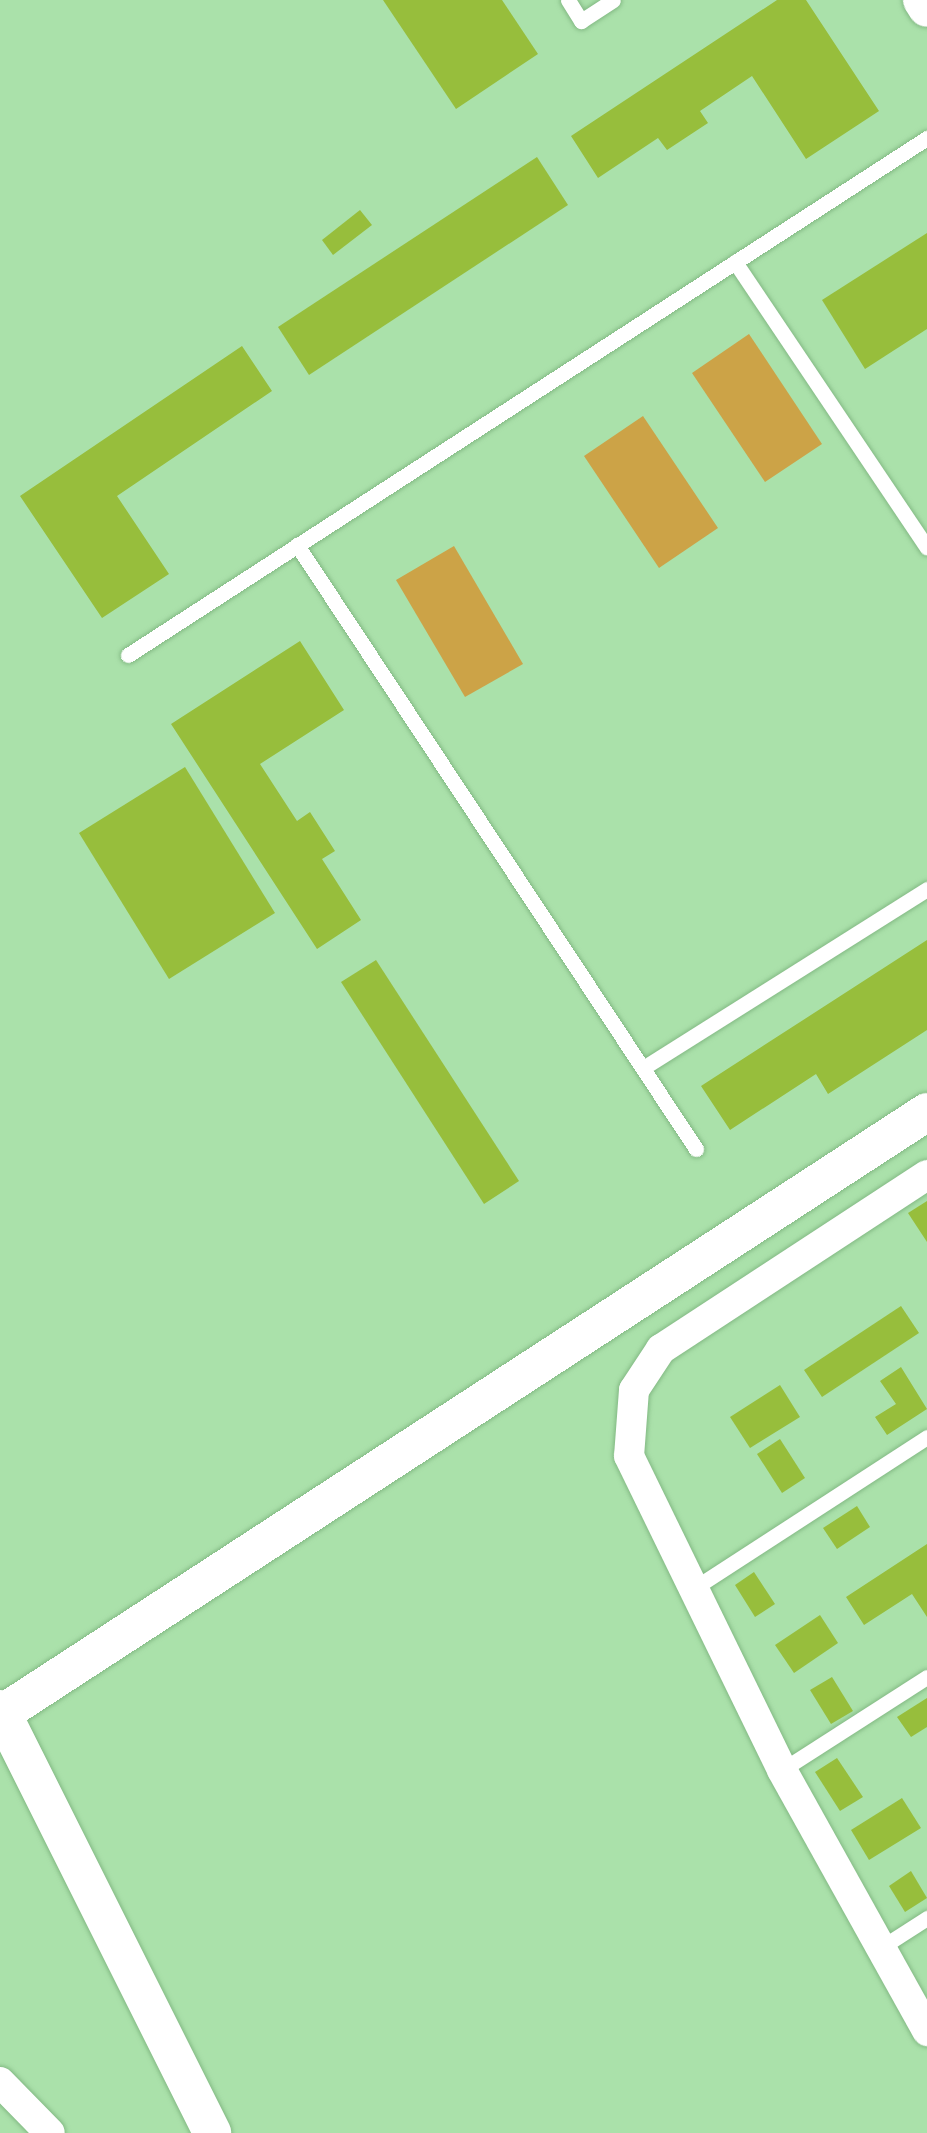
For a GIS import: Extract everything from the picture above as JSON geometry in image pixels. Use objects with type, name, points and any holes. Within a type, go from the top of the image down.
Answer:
[{"type":"street","points":[[922,0],[927,8]]},
{"type":"street","points":[[212,2133],[1,1712],[927,1112]]},
{"type":"street","points":[[927,1174],[662,1349],[634,1390],[629,1456],[782,1770],[927,2031]]},
{"type":"street","points":[[0,2082],[50,2133]]},
{"type":"lane","points":[[568,0],[581,21],[613,0]]},
{"type":"lane","points":[[128,655],[927,138]]},
{"type":"lane","points":[[735,262],[927,548]]},
{"type":"lane","points":[[297,545],[696,1149]]},
{"type":"lane","points":[[643,1068],[927,888]]},
{"type":"lane","points":[[693,1589],[927,1437]]},
{"type":"lane","points":[[782,1770],[927,1677]]},
{"type":"lane","points":[[882,1948],[927,1918]]},
{"type":"shaded area","points":[[749,334],[822,444],[765,482],[692,373]]},
{"type":"shaded area","points":[[643,416],[718,528],[659,568],[584,456]]},
{"type":"shaded area","points":[[454,546],[523,664],[465,697],[396,580]]},
{"type":"building","points":[[383,0],[502,0],[538,54],[456,109]]},
{"type":"building","points":[[777,0],[806,0],[879,111],[806,159],[752,76],[700,111],[708,123],[667,150],[658,138],[598,178],[571,136]]},
{"type":"building","points":[[537,157],[568,205],[309,375],[278,327]]},
{"type":"building","points":[[360,210],[372,225],[333,255],[322,240]]},
{"type":"building","points":[[927,233],[927,329],[865,369],[822,300]]},
{"type":"building","points":[[242,346],[272,391],[117,496],[169,574],[102,618],[20,496]]},
{"type":"building","points":[[300,641],[344,710],[260,764],[297,821],[310,812],[335,851],[322,859],[361,920],[317,949],[171,724]]},
{"type":"building","points":[[185,767],[275,913],[169,979],[79,833]]},
{"type":"building","points":[[927,940],[927,1030],[828,1094],[816,1074],[730,1130],[701,1086]]},
{"type":"building","points":[[376,960],[519,1181],[484,1204],[341,982]]},
{"type":"building","points":[[927,1201],[927,1242],[908,1213]]},
{"type":"building","points":[[901,1306],[919,1333],[822,1397],[804,1370]]},
{"type":"building","points":[[901,1367],[927,1409],[887,1435],[875,1417],[896,1404],[880,1381]]},
{"type":"building","points":[[780,1385],[800,1417],[750,1448],[730,1417]]},
{"type":"building","points":[[780,1439],[805,1478],[782,1493],[757,1454]]},
{"type":"building","points":[[857,1506],[870,1527],[837,1549],[823,1528]]},
{"type":"building","points":[[927,1544],[927,1617],[912,1594],[864,1625],[846,1597]]},
{"type":"building","points":[[754,1572],[775,1604],[755,1617],[735,1585]]},
{"type":"building","points":[[820,1615],[838,1643],[794,1673],[775,1645]]},
{"type":"building","points":[[832,1677],[853,1711],[831,1724],[810,1690]]},
{"type":"building","points":[[927,1698],[927,1727],[911,1737],[897,1717]]},
{"type":"building","points":[[837,1758],[863,1797],[840,1811],[815,1772]]},
{"type":"building","points":[[902,1798],[921,1828],[869,1860],[851,1830]]},
{"type":"building","points":[[911,1871],[927,1898],[905,1912],[889,1886]]}]
